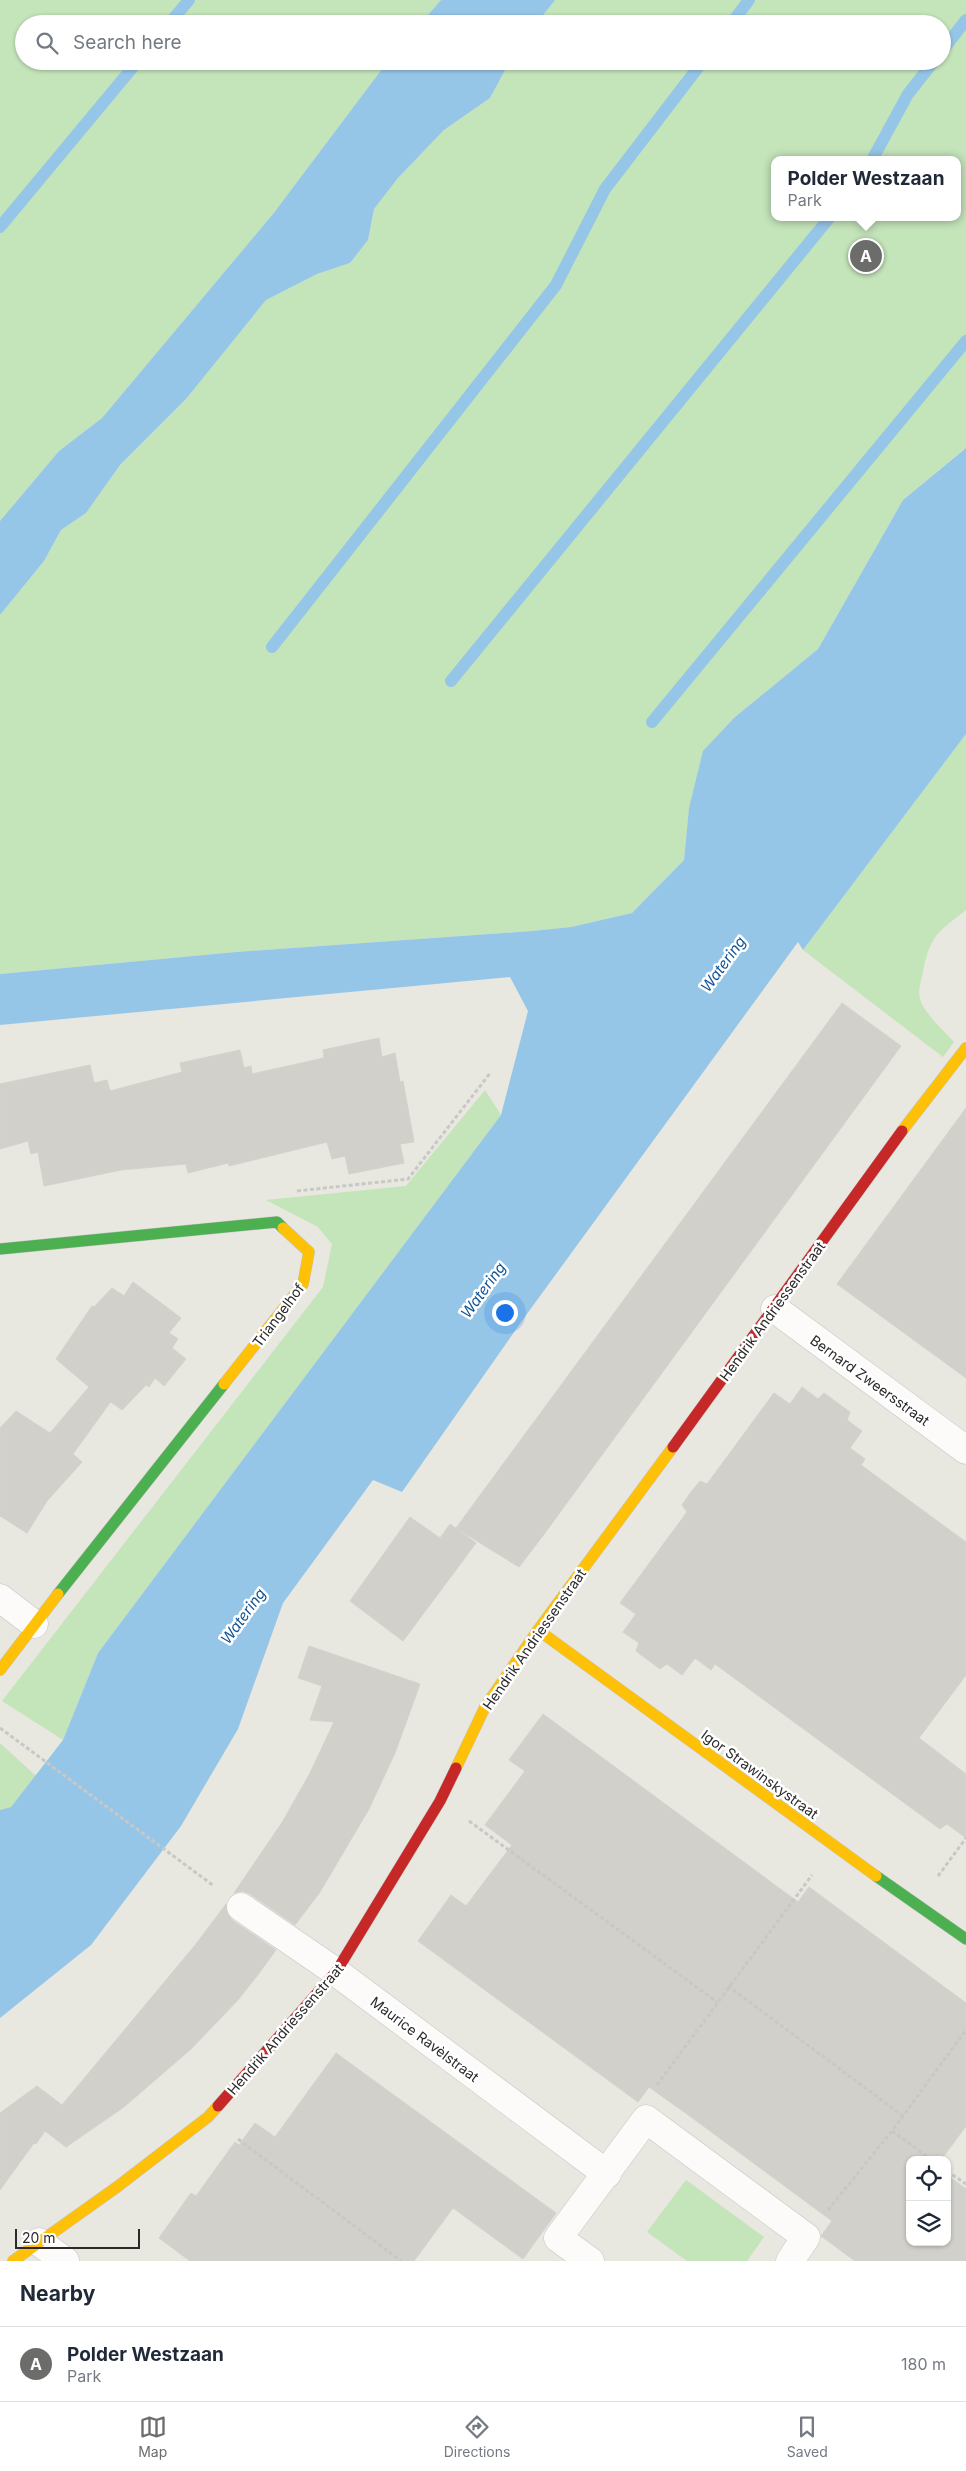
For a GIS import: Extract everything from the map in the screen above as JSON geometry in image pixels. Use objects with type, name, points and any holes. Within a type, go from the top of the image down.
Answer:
[{"type":"street","name":"Hendrik Andriessenstraat","points":[[13,2261],[118,2187],[208,2117],[336,1972],[440,1801],[485,1707],[538,1630],[775,1309],[879,1161],[966,1048]]},
{"type":"street","name":"Triangelhof","points":[[0,1249],[277,1222],[309,1252],[303,1284],[34,1624],[0,1670]]},
{"type":"street","name":"Bernard Zweersstraat","points":[[775,1309],[966,1450]]},
{"type":"street","points":[[0,1598],[34,1624]]},
{"type":"street","name":"Igor Strawinskystraat","points":[[538,1630],[833,1846],[966,1939]]},
{"type":"street","name":"Maurice Ravèlstraat","points":[[241,1907],[336,1972],[607,2174]]},
{"type":"street","points":[[590,2261],[558,2238],[646,2119],[806,2237],[790,2261]]},
{"type":"street","points":[[39,2242],[65,2261]]},
{"type":"path","points":[[291,1191],[408,1179],[491,1072]]},
{"type":"path","points":[[0,1728],[171,1853],[241,1907]]},
{"type":"path","points":[[440,1801],[717,2002]]},
{"type":"path","points":[[917,1903],[966,1838]]},
{"type":"path","points":[[646,2119],[644,2102],[833,1846]]},
{"type":"path","points":[[728,1986],[903,2116]]},
{"type":"path","points":[[806,2237],[892,2131],[966,2030]]},
{"type":"path","points":[[208,2117],[401,2261]]},
{"type":"path","points":[[892,2131],[926,2156]]},
{"type":"path","points":[[951,2174],[966,2184]]},
{"type":"green space","points":[[0,0],[441,0],[428,15],[15,15],[15,70],[381,70],[273,214],[102,418],[59,451],[0,521]]},
{"type":"green space","points":[[502,0],[966,0],[966,451],[964,449],[903,500],[818,649],[735,717],[689,808],[684,860],[632,913],[571,927],[532,931],[236,952],[0,974],[0,615],[44,561],[61,530],[86,513],[120,465],[186,399],[266,300],[317,274],[350,263],[368,240],[374,209],[398,178],[444,130],[490,98],[505,70],[951,70],[951,15],[518,15]]},
{"type":"green space","points":[[966,734],[966,910],[942,930],[932,942],[926,960],[919,996],[922,1004],[935,1022],[954,1042],[943,1057],[803,950]]},
{"type":"green space","points":[[485,1090],[501,1115],[98,1653],[63,1740],[2,1701],[323,1287],[332,1244],[318,1227],[266,1200],[406,1186]]},
{"type":"green space","points":[[0,1743],[36,1776],[11,1807],[0,1810]]},
{"type":"green space","points":[[686,2180],[764,2237],[747,2261],[687,2261],[647,2232]]},
{"type":"water","points":[[441,0],[555,0],[543,15],[428,15]]},
{"type":"water","points":[[381,70],[505,70],[490,98],[444,130],[398,178],[374,209],[368,240],[350,263],[317,274],[266,300],[186,399],[120,465],[86,513],[61,530],[44,561],[0,615],[0,521],[59,451],[102,418],[273,214]]},
{"type":"water","name":"Watering","points":[[966,448],[966,734],[803,950],[798,942],[524,1318],[402,1492],[373,1480],[283,1603],[238,1729],[181,1826],[91,1945],[0,2018],[0,1810],[11,1807],[63,1740],[98,1653],[501,1115],[528,1011],[510,977],[0,1025],[0,974],[236,952],[532,931],[571,927],[632,913],[684,860],[689,808],[703,751],[735,717],[818,649],[903,500]]},
{"type":"building","points":[[842,1003],[901,1046],[542,1537],[519,1567],[456,1528]]},
{"type":"building","points":[[379,1038],[382,1057],[395,1053],[400,1082],[403,1081],[414,1142],[400,1144],[404,1163],[349,1174],[345,1156],[332,1159],[327,1142],[229,1166],[228,1163],[188,1173],[186,1164],[121,1170],[44,1186],[38,1152],[31,1154],[28,1141],[0,1149],[0,1084],[90,1065],[94,1083],[107,1080],[110,1091],[182,1072],[180,1063],[240,1050],[244,1068],[251,1066],[252,1074],[324,1058],[323,1050]]},
{"type":"building","points":[[966,1108],[966,1378],[837,1284]]},
{"type":"building","points":[[133,1282],[181,1318],[169,1333],[178,1339],[172,1348],[186,1359],[164,1386],[155,1378],[149,1387],[146,1385],[122,1410],[111,1402],[109,1404],[73,1454],[82,1462],[47,1501],[27,1533],[0,1516],[0,1428],[16,1411],[50,1433],[89,1387],[56,1359],[92,1306],[94,1307],[112,1288],[124,1296]]},
{"type":"building","points":[[802,1387],[818,1399],[824,1393],[850,1412],[847,1420],[862,1431],[850,1448],[865,1459],[861,1465],[966,1542],[966,1675],[919,1738],[966,1774],[966,1838],[947,1824],[940,1829],[715,1664],[711,1670],[695,1658],[682,1675],[667,1664],[660,1669],[636,1651],[639,1643],[623,1632],[636,1614],[620,1603],[687,1512],[682,1505],[691,1492],[700,1481],[707,1484],[774,1393],[790,1404]]},
{"type":"building","points":[[410,1517],[440,1538],[450,1524],[476,1543],[403,1641],[350,1601]]},
{"type":"building","points":[[309,1646],[420,1684],[395,1753],[369,1809],[320,1892],[295,1925],[250,1894],[242,1891],[234,1893],[283,1821],[310,1773],[334,1722],[310,1720],[322,1686],[298,1678]]},
{"type":"building","points":[[543,1714],[798,1902],[809,1887],[966,2003],[966,2126],[944,2156],[906,2156],[906,2246],[951,2246],[951,2178],[966,2189],[966,2261],[855,2261],[821,2236],[832,2221],[687,2114],[649,2087],[638,2102],[418,1941],[451,1895],[466,1906],[512,1845],[485,1825],[525,1771],[509,1760]]},
{"type":"building","points":[[226,1904],[227,1913],[232,1920],[276,1950],[238,2000],[191,2049],[124,2107],[66,2147],[45,2131],[0,2190],[0,2113],[37,2086],[62,2105],[196,1944]]},
{"type":"building","points":[[336,2053],[556,2213],[523,2259],[453,2208],[414,2261],[190,2261],[159,2238],[191,2193],[196,2196],[235,2142],[239,2145],[255,2123],[275,2137]]},
{"type":"waterway","points":[[176,15],[189,0]]},
{"type":"waterway","points":[[738,15],[749,0]]},
{"type":"waterway","points":[[951,39],[966,20]]},
{"type":"waterway","points":[[0,227],[131,70]]},
{"type":"waterway","points":[[272,647],[556,285],[605,189],[696,70]]},
{"type":"waterway","points":[[874,156],[908,94],[927,70]]},
{"type":"waterway","points":[[451,681],[827,221]]},
{"type":"waterway","points":[[652,722],[966,341]]},
{"type":"traffic: fast","points":[[0,1249],[277,1222],[283,1228]]},
{"type":"traffic: fast","points":[[58,1594],[224,1384]]},
{"type":"traffic: fast","points":[[876,1876],[966,1939]]},
{"type":"traffic: slow","points":[[902,1131],[966,1048]]},
{"type":"traffic: slow","points":[[224,1384],[303,1284],[309,1252],[283,1228]]},
{"type":"traffic: slow","points":[[456,1768],[485,1707],[538,1630],[673,1447]]},
{"type":"traffic: slow","points":[[0,1670],[58,1594]]},
{"type":"traffic: slow","points":[[538,1630],[876,1876]]},
{"type":"traffic: slow","points":[[13,2261],[117,2187],[208,2117],[218,2106]]},
{"type":"traffic: jam","points":[[673,1447],[902,1131]]},
{"type":"traffic: jam","points":[[218,2106],[336,1972],[440,1801],[456,1768]]},
{"type":"place","name":"Polder Westzaan","points":[[866,256]]}]
